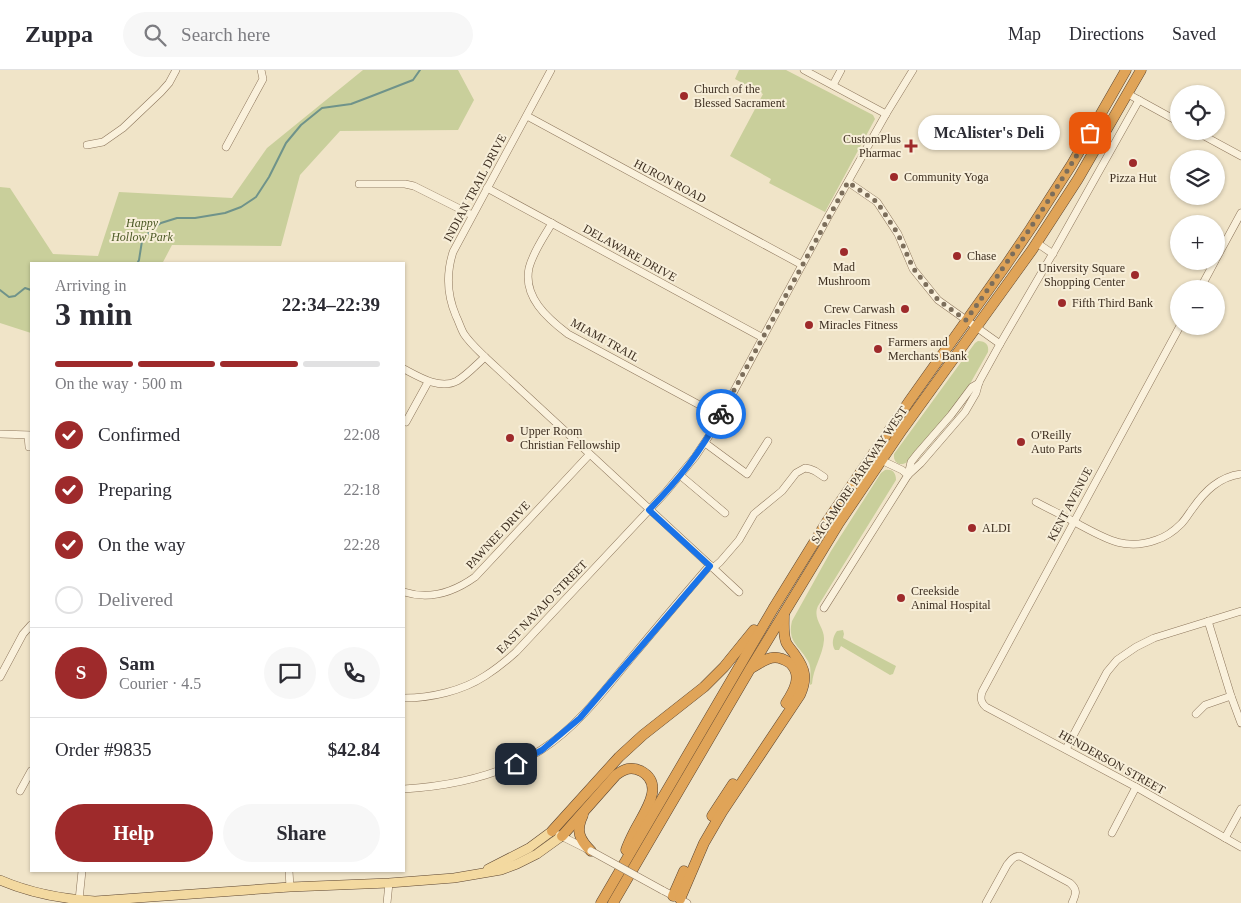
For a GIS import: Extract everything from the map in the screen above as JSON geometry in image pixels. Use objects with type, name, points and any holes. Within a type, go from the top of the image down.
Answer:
[{"type":"highway","name":"SAGAMORE PARKWAY WEST","points":[[601,903],[773,608],[828,520],[1006,265],[1067,172],[1126,70]]},
{"type":"highway","name":"SAGAMORE PARKWAY WEST","points":[[613,903],[750,669],[839,523],[881,460],[1037,243],[1078,179],[1141,70]]},
{"type":"highway","points":[[552,831],[625,751],[642,735],[704,687],[724,668],[773,608]]},
{"type":"highway","points":[[680,899],[704,843],[803,688],[805,682],[802,665],[787,644],[784,633],[784,614]]},
{"type":"highway","points":[[680,899],[692,852],[721,801],[793,694],[797,683],[793,666],[785,659],[770,658],[750,669]]},
{"type":"highway","points":[[562,836],[622,770],[636,769],[648,776],[653,790],[652,797],[633,834],[617,876]]},
{"type":"highway","points":[[585,810],[578,828],[584,844],[591,851]]},
{"type":"main road","points":[[481,873],[528,848],[552,831]]},
{"type":"main road","points":[[0,880],[39,894],[94,901],[454,878],[500,870],[517,864],[536,854],[562,836]]},
{"type":"street","points":[[87,144],[103,142],[123,128],[161,92],[169,83],[176,70]]},
{"type":"street","points":[[226,147],[263,79],[261,70]]},
{"type":"street","name":"INDIAN TRAIL DRIVE","points":[[550,70],[453,252],[448,275],[450,300],[463,332],[474,346],[739,592]]},
{"type":"street","points":[[804,70],[886,114]]},
{"type":"street","points":[[832,85],[841,70]]},
{"type":"street","name":"EAST NAVAJO STREET","points":[[405,698],[418,698],[456,689],[484,677],[502,664],[516,652],[681,476],[705,443],[848,182],[913,70]]},
{"type":"street","points":[[1128,94],[1170,117]]},
{"type":"street","points":[[824,608],[908,475],[911,462],[972,387],[979,382],[1139,100]]},
{"type":"street","name":"HURON ROAD","points":[[527,116],[802,265]]},
{"type":"street","points":[[1212,140],[1241,156]]},
{"type":"street","points":[[848,182],[877,202],[898,234],[913,268],[938,300],[1000,344]]},
{"type":"street","points":[[359,184],[405,184],[414,186],[472,215]]},
{"type":"street","name":"DELAWARE DRIVE","points":[[487,188],[763,338]]},
{"type":"street","points":[[1225,243],[1241,213]]},
{"type":"street","name":"MIAMI TRAIL","points":[[552,223],[534,255],[528,277],[529,289],[538,307],[568,334],[720,416]]},
{"type":"street","points":[[1037,243],[1053,254]]},
{"type":"street","name":"KENT AVENUE","points":[[982,692],[1175,335]]},
{"type":"street","points":[[405,370],[428,382],[452,383],[459,380],[485,357]]},
{"type":"street","points":[[406,422],[428,382]]},
{"type":"street","points":[[0,434],[30,436],[29,447]]},
{"type":"street","points":[[705,443],[747,474],[768,441]]},
{"type":"street","name":"PAWNEE DRIVE","points":[[405,592],[420,596],[435,595],[464,585],[475,577],[589,454]]},
{"type":"street","points":[[881,460],[908,475]]},
{"type":"street","points":[[405,789],[431,788],[487,776],[516,764],[542,750],[580,718],[711,567],[720,562],[739,540],[754,514],[782,491],[796,473],[806,468],[815,471],[824,478]]},
{"type":"street","points":[[1036,502],[1104,538],[1122,544],[1139,545],[1162,538],[1178,527],[1202,495],[1213,485],[1241,474]]},
{"type":"street","points":[[681,476],[725,513]]},
{"type":"street","points":[[1066,750],[1108,672],[1117,660],[1154,638],[1241,611]]},
{"type":"street","points":[[1208,621],[1241,723]]},
{"type":"street","points":[[0,677],[23,634],[30,626]]},
{"type":"street","name":"HENDERSON STREET","points":[[982,692],[982,704],[986,707],[1136,787],[1241,847]]},
{"type":"street","points":[[1196,714],[1205,705],[1231,696]]},
{"type":"street","points":[[20,791],[30,773]]},
{"type":"street","points":[[1112,833],[1136,787]]},
{"type":"street","points":[[1225,838],[1241,809]]},
{"type":"street","points":[[552,831],[680,899]]},
{"type":"street","points":[[986,903],[1011,859],[1020,856],[1070,883],[1076,890],[1072,903]]},
{"type":"street","points":[[79,900],[82,872]]},
{"type":"street","points":[[290,872],[290,887]]},
{"type":"street","points":[[386,903],[389,883]]},
{"type":"green space","name":"Happy Hollow Park","points":[[363,70],[458,70],[474,100],[458,130],[340,131],[300,175],[281,246],[172,245],[163,262],[30,262],[30,333],[0,323],[0,187],[10,188],[53,254],[98,256],[119,192],[232,198],[267,148]]},
{"type":"green space","points":[[739,70],[786,70],[873,115],[875,119],[825,212],[769,183],[771,179],[730,156],[763,94],[735,79]]},
{"type":"green space","points":[[978,341],[986,344],[988,352],[966,391],[909,461],[903,464],[896,462],[894,454]]},
{"type":"green space","points":[[885,470],[893,472],[896,480],[818,606],[817,615],[824,640],[812,684],[810,685],[809,664],[792,639],[792,621],[831,551],[881,473]]},
{"type":"green space","points":[[843,630],[843,638],[896,666],[893,674],[890,675],[841,646],[839,650],[835,650],[833,643],[834,635],[837,631]]},
{"type":"waterway","points":[[138,262],[142,241],[151,230],[161,223],[177,218],[195,218],[225,213],[241,207],[256,197],[269,177],[286,143],[301,125],[322,108],[351,104],[372,96],[413,80],[420,70]]},
{"type":"waterway","points":[[0,290],[9,297],[15,296],[25,288],[30,290]]},
{"type":"way so far","points":[[721,414],[848,182],[877,202],[893,224],[913,268],[938,300],[966,320],[1031,228],[1090,133]]},
{"type":"place","name":"Church of the Blessed Sacrament","points":[[684,96]]},
{"type":"place","name":"McAlister's Deli","points":[[1090,133]]},
{"type":"place","name":"CustomPlus Pharmac","points":[[911,146]]},
{"type":"place","name":"Pizza Hut","points":[[1133,163]]},
{"type":"place","name":"Community Yoga","points":[[894,177]]},
{"type":"place","name":"Mad Mushroom","points":[[844,252]]},
{"type":"place","name":"Chase","points":[[957,256]]},
{"type":"place","name":"University Square Shopping Center","points":[[1135,275]]},
{"type":"place","name":"Fifth Third Bank","points":[[1062,303]]},
{"type":"place","name":"Crew Carwash","points":[[905,309]]},
{"type":"place","name":"Miracles Fitness","points":[[809,325]]},
{"type":"place","name":"Farmers and Merchants Bank","points":[[878,349]]},
{"type":"place","name":"Upper Room Christian Fellowship","points":[[510,438]]},
{"type":"place","name":"O'Reilly Auto Parts","points":[[1021,442]]},
{"type":"place","name":"ALDI","points":[[972,528]]},
{"type":"place","name":"Creekside Animal Hospital","points":[[901,598]]},
{"type":"route","points":[[516,764],[542,750],[580,718],[710,566],[649,510],[688,467],[705,443],[721,414]]}]
